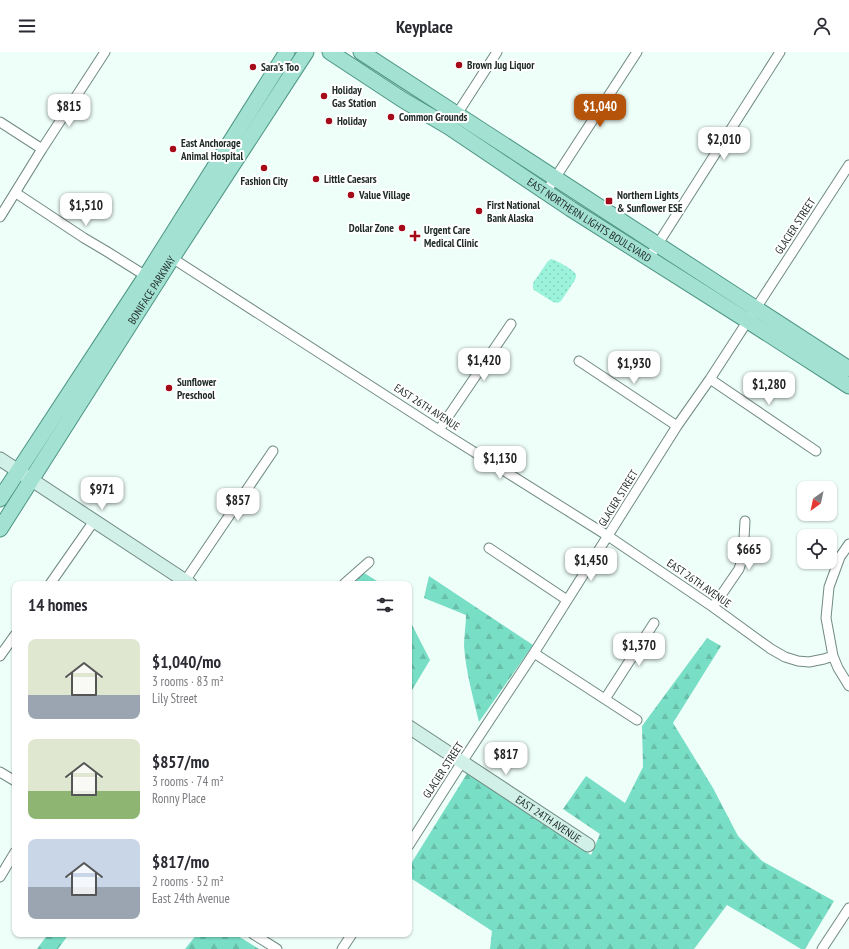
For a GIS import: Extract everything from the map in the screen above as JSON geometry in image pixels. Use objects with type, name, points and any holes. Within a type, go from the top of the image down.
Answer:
[{"type":"main road","name":"BONIFACE PARKWAY","points":[[0,499],[146,276],[287,52]]},
{"type":"main road","name":"BONIFACE PARKWAY","points":[[0,529],[172,258],[306,52]]},
{"type":"main road","name":"EAST NORTHERN LIGHTS BOULEVARD","points":[[330,52],[403,100],[449,127],[546,192],[649,258],[849,369]]},
{"type":"main road","name":"EAST NORTHERN LIGHTS BOULEVARD","points":[[361,52],[657,245],[849,386]]},
{"type":"main road","points":[[449,127],[456,126],[475,132],[487,133]]},
{"type":"street","points":[[0,217],[42,148],[105,52]]},
{"type":"street","points":[[457,114],[497,52]]},
{"type":"street","points":[[546,192],[638,52]]},
{"type":"street","points":[[649,258],[780,52]]},
{"type":"street","points":[[0,122],[42,148]]},
{"type":"street","name":"GLACIER STREET","points":[[412,833],[462,762],[534,653],[677,426],[710,379],[849,165]]},
{"type":"street","points":[[16,193],[84,238],[146,276]]},
{"type":"street","name":"EAST 26TH AVENUE","points":[[172,258],[439,430],[608,536],[713,607],[771,649],[785,657],[798,661],[809,662],[833,656]]},
{"type":"street","points":[[439,430],[511,324]]},
{"type":"street","points":[[579,361],[677,426]]},
{"type":"street","points":[[710,379],[816,450]]},
{"type":"street","points":[[189,581],[273,451]]},
{"type":"street","points":[[0,460],[186,581]]},
{"type":"street","points":[[52,581],[94,521]]},
{"type":"street","points":[[713,607],[739,569],[743,556],[745,521]]},
{"type":"street","points":[[849,544],[840,557],[829,587],[826,618],[833,656],[838,668],[849,686]]},
{"type":"street","points":[[489,548],[567,600]]},
{"type":"street","points":[[347,581],[369,562]]},
{"type":"street","points":[[606,699],[654,623]]},
{"type":"street","points":[[0,656],[12,639]]},
{"type":"street","points":[[534,653],[637,720]]},
{"type":"street","name":"EAST 24TH AVENUE","points":[[412,729],[588,845]]},
{"type":"street","points":[[0,772],[12,779]]},
{"type":"street","points":[[0,877],[12,857]]},
{"type":"street","points":[[822,949],[849,908]]},
{"type":"street","points":[[258,937],[276,949]]},
{"type":"street","points":[[342,949],[350,937]]},
{"type":"green space","points":[[551,259],[573,271],[576,276],[575,280],[561,301],[558,303],[553,302],[533,288],[533,283]]},
{"type":"green space","points":[[364,573],[377,581],[351,581]]},
{"type":"green space","points":[[429,576],[533,645],[479,722],[466,665],[464,642],[466,615],[424,598]]},
{"type":"green space","points":[[412,625],[430,660],[412,690]]},
{"type":"green space","points":[[707,638],[721,646],[673,723],[713,788],[738,836],[762,861],[834,901],[805,949],[801,949],[727,905],[694,949],[490,949],[492,931],[412,879],[412,862],[468,772],[591,855],[600,834],[563,809],[586,776],[625,803],[643,767],[642,726]]},
{"type":"green space","points":[[46,937],[67,937],[58,949],[37,949]]},
{"type":"green space","points":[[195,937],[240,937],[259,949],[185,949]]},
{"type":"place","name":"Brown Jug Liquor","points":[[459,65]]},
{"type":"place","name":"Sara's Too","points":[[253,67]]},
{"type":"place","name":"Holiday Gas Station","points":[[324,96]]},
{"type":"place","name":"Common Grounds","points":[[391,117]]},
{"type":"place","name":"Holiday","points":[[329,121]]},
{"type":"place","name":"East Anchorage Animal Hospital","points":[[173,149]]},
{"type":"place","name":"Fashion City","points":[[264,168]]},
{"type":"place","name":"Little Caesars","points":[[316,179]]},
{"type":"place","name":"Value Village","points":[[351,195]]},
{"type":"place","name":"Northern Lights & Sunflower ESE","points":[[609,201]]},
{"type":"place","name":"First National Bank Alaska","points":[[479,211]]},
{"type":"place","name":"Dollar Zone","points":[[402,228]]},
{"type":"place","name":"Urgent Care Medical Clinic","points":[[415,236]]},
{"type":"place","name":"Sunflower Preschool","points":[[169,388]]}]
